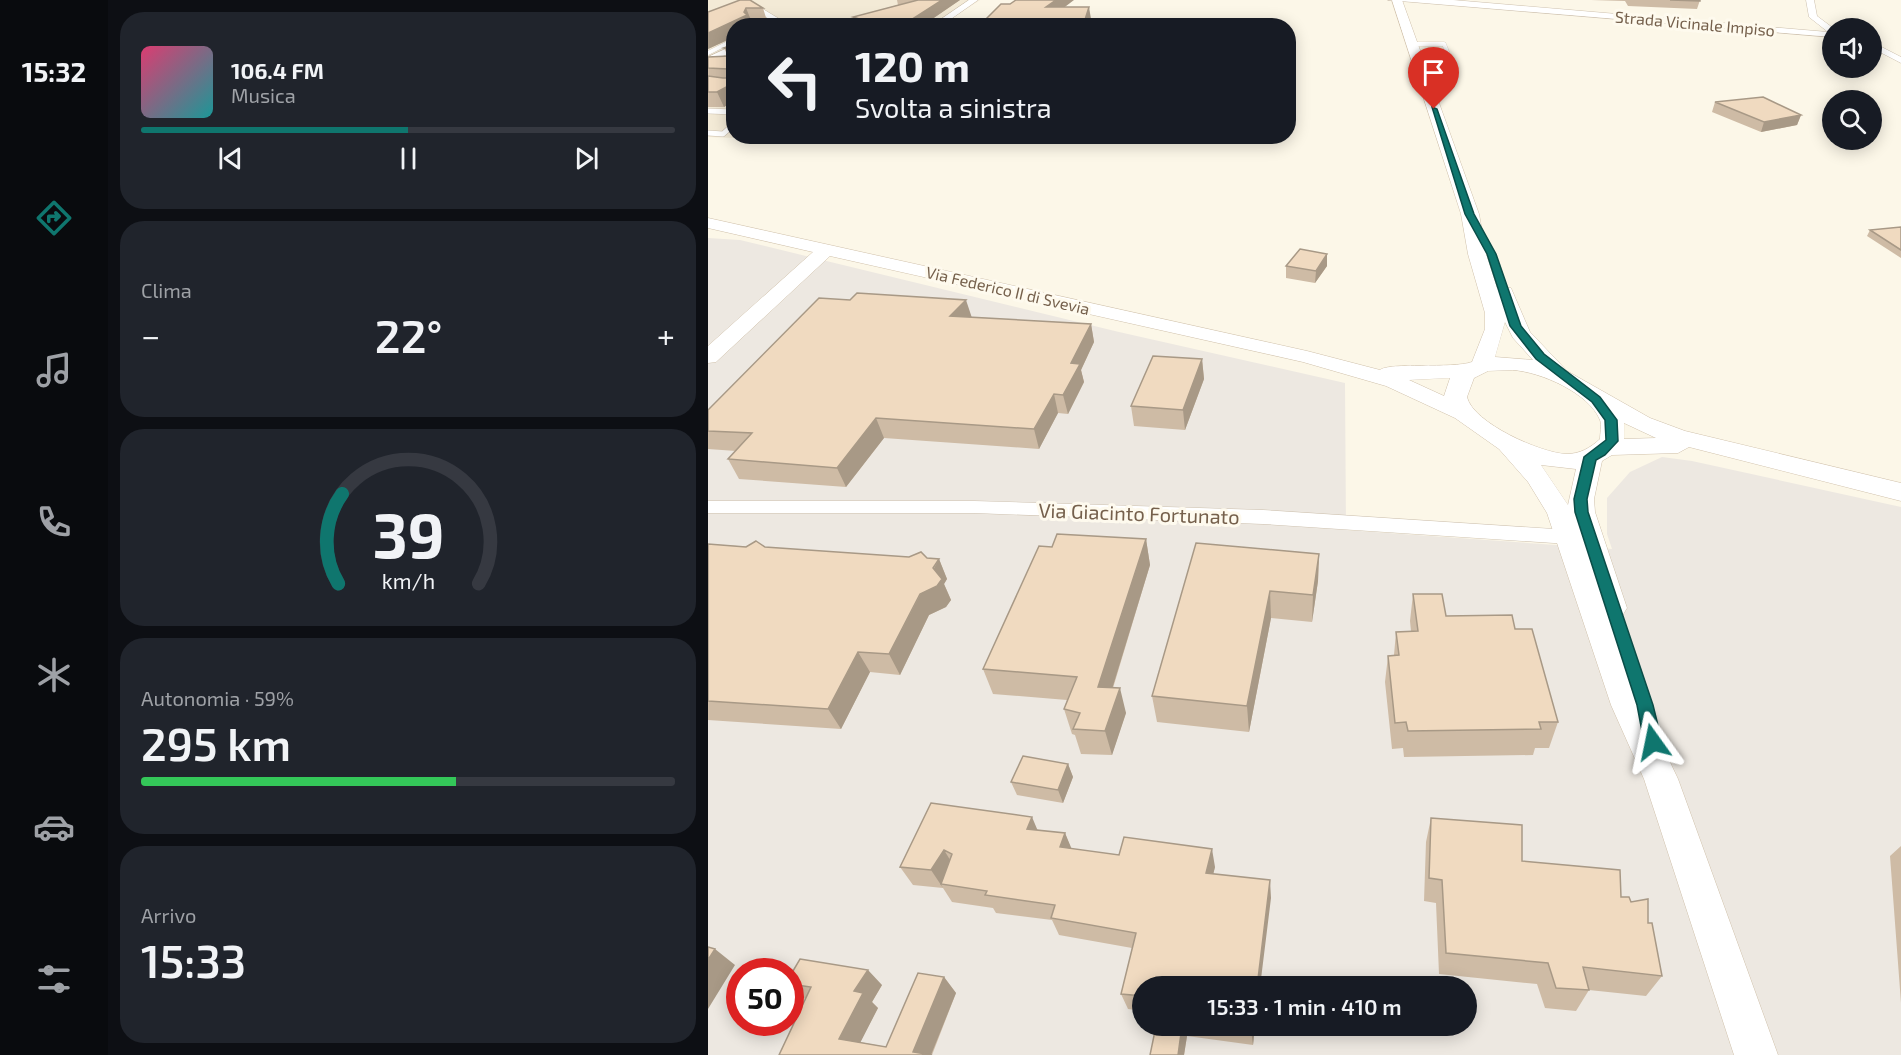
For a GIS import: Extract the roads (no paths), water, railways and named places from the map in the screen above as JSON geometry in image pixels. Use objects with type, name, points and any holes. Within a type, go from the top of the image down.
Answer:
[{"type":"main road","points":[[1397,0],[1470,214],[1477,254],[1496,322],[1477,368],[1460,380],[1457,387],[1457,404],[1462,414]]},
{"type":"main road","points":[[1470,214],[1491,254],[1516,326],[1533,349],[1562,375],[1596,399],[1659,431],[1771,462]]},
{"type":"main road","name":"Via Federico II di Svevia","points":[[708,223],[1307,357]]},
{"type":"main road","points":[[708,333],[816,248]]},
{"type":"main road","points":[[708,357],[816,248]]},
{"type":"main road","points":[[1307,357],[1400,373],[1425,374],[1513,363],[1562,375]]},
{"type":"main road","points":[[1307,357],[1385,378],[1462,414],[1508,446],[1526,463],[1547,490],[1569,537],[1627,705],[1661,779],[1756,1055]]},
{"type":"main road","points":[[1596,399],[1611,420],[1614,433],[1599,452],[1581,499],[1584,524],[1645,705],[1661,779]]},
{"type":"main road","points":[[1508,446],[1526,454],[1555,460],[1599,452],[1680,445],[1771,462],[1901,492]]},
{"type":"street","points":[[744,0],[772,18]]},
{"type":"street","points":[[947,18],[974,0]]},
{"type":"street","points":[[1392,0],[1450,2]]},
{"type":"street","points":[[1431,0],[1450,2]]},
{"type":"street","points":[[1810,0],[1813,17],[1822,25]]},
{"type":"street","name":"Strada Vicinale Impiso","points":[[1450,2],[1822,33]]},
{"type":"street","points":[[1882,41],[1892,42]]},
{"type":"street","points":[[1882,50],[1901,60]]},
{"type":"street","points":[[709,64],[726,52]]},
{"type":"street","name":"Via Giacinto Fortunato","points":[[708,507],[974,507],[1240,516],[1569,537]]},
{"type":"lane","points":[[708,53],[726,44]]},
{"type":"lane","points":[[1412,44],[1444,44],[1452,64],[1420,66]]},
{"type":"lane","points":[[709,64],[726,57]]},
{"type":"lane","points":[[708,111],[726,112]]},
{"type":"lane","points":[[708,133],[723,134],[726,131]]}]
